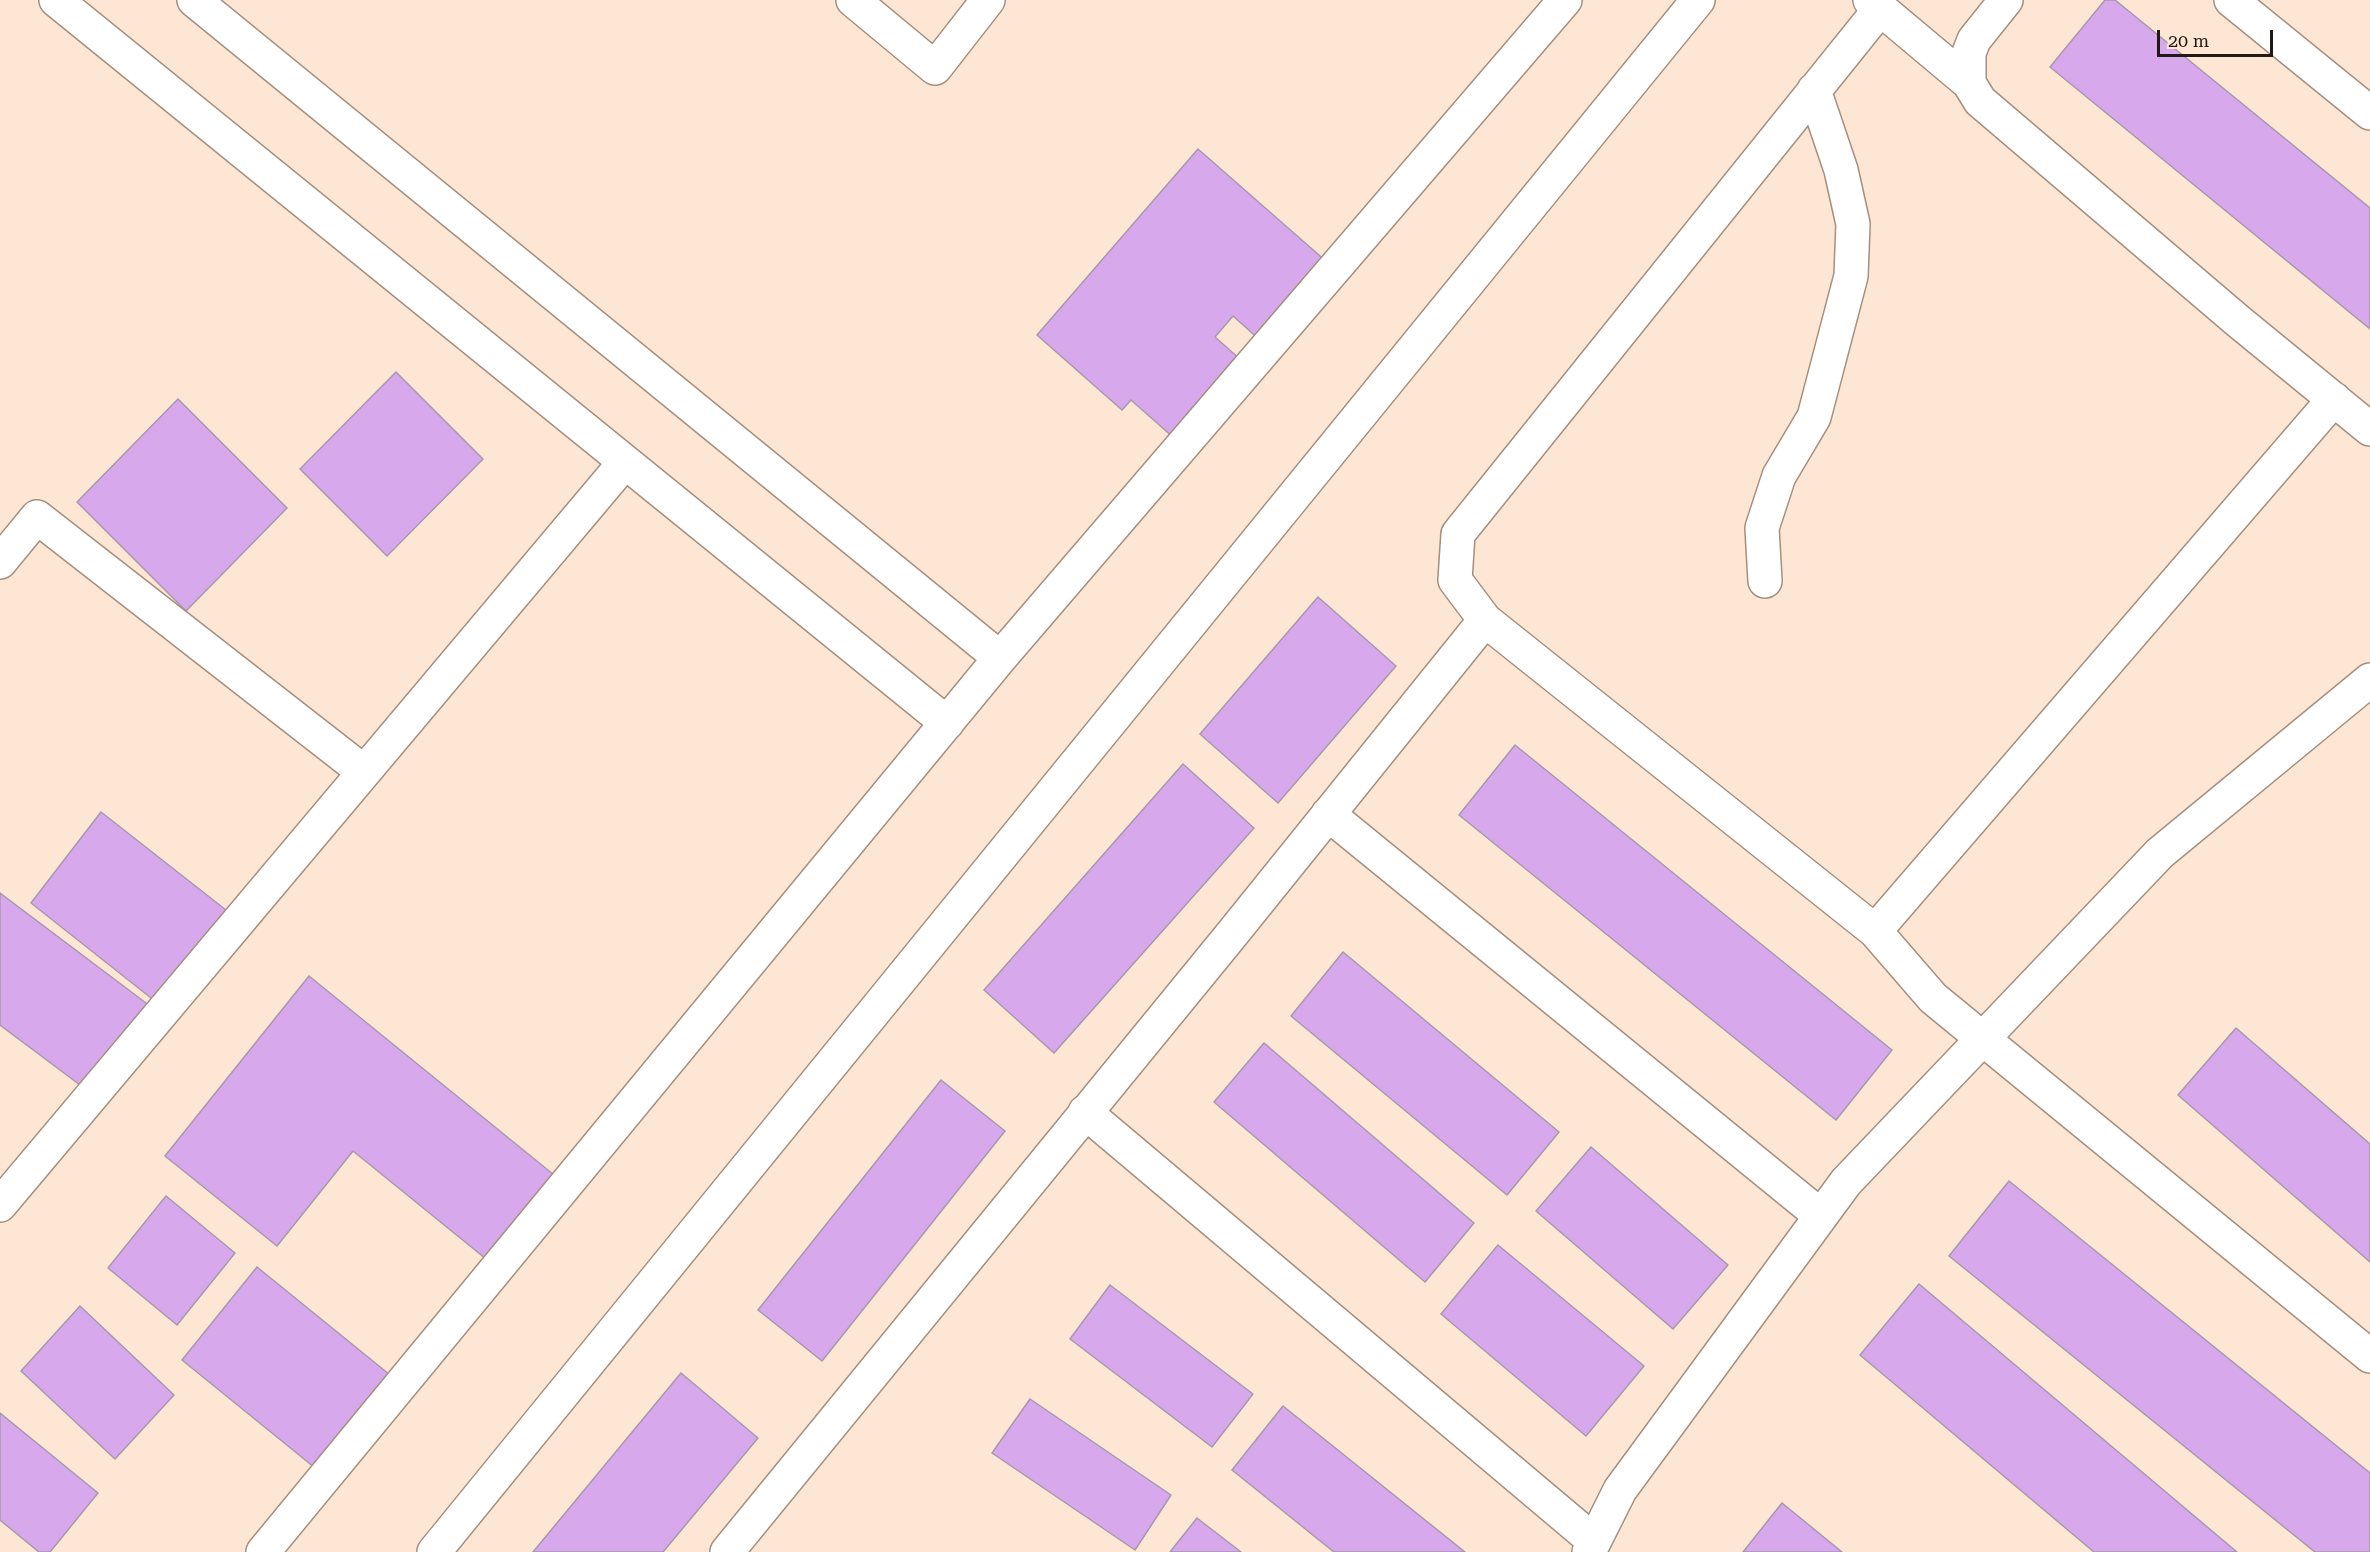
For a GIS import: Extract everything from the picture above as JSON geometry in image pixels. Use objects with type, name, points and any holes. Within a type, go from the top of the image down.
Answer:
[{"type":"street","points":[[56,0],[946,723]]},
{"type":"street","points":[[194,0],[1000,658]]},
{"type":"street","points":[[852,0],[935,68],[988,0]]},
{"type":"street","points":[[263,1552],[1000,658],[1565,0]]},
{"type":"street","points":[[434,1552],[1698,0]]},
{"type":"street","points":[[1969,83],[1969,53],[1974,40],[2006,0]]},
{"type":"street","points":[[2231,0],[2370,113]]},
{"type":"street","points":[[2370,429],[2229,314],[1980,101],[1969,83],[1875,4],[1814,90],[1458,534],[1455,580],[1485,620],[1875,931],[1933,998],[2370,1356]]},
{"type":"street","points":[[1765,581],[1762,528],[1779,476],[1814,417],[1851,276],[1853,224],[1841,171],[1814,90]]},
{"type":"street","points":[[1875,931],[2334,399]]},
{"type":"street","points":[[0,1204],[625,462]]},
{"type":"street","points":[[0,562],[37,517],[364,772]]},
{"type":"street","points":[[727,1552],[1485,620]]},
{"type":"street","points":[[1085,1112],[1592,1547],[1620,1490],[1846,1182],[2160,854],[2370,680]]},
{"type":"street","points":[[1328,814],[1821,1216]]},
{"type":"building","points":[[2105,0],[2115,0],[2370,208],[2370,329],[2050,67]]},
{"type":"building","points":[[1198,149],[1328,263],[1261,341],[1233,316],[1215,337],[1242,361],[1174,438],[1131,400],[1122,410],[1037,335]]},
{"type":"building","points":[[396,372],[483,459],[387,556],[300,469]]},
{"type":"building","points":[[178,399],[287,508],[186,611],[77,502]]},
{"type":"building","points":[[1318,597],[1396,666],[1278,803],[1200,734]]},
{"type":"building","points":[[1515,745],[1892,1050],[1836,1120],[1459,815]]},
{"type":"building","points":[[1183,764],[1254,828],[1054,1053],[984,990]]},
{"type":"building","points":[[101,812],[240,921],[170,1013],[31,903]]},
{"type":"building","points":[[0,893],[150,1006],[88,1091],[0,1025]]},
{"type":"building","points":[[1343,952],[1559,1132],[1507,1195],[1291,1016]]},
{"type":"building","points":[[309,976],[559,1179],[491,1263],[353,1151],[277,1246],[165,1156]]},
{"type":"building","points":[[2236,1028],[2370,1144],[2370,1262],[2178,1095]]},
{"type":"building","points":[[1264,1043],[1474,1223],[1425,1282],[1214,1102]]},
{"type":"building","points":[[941,1080],[1005,1131],[822,1361],[758,1310]]},
{"type":"building","points":[[1591,1147],[1728,1265],[1673,1329],[1536,1211]]},
{"type":"building","points":[[2009,1181],[2370,1473],[2370,1552],[2315,1552],[1949,1256]]},
{"type":"building","points":[[166,1196],[235,1253],[177,1325],[108,1268]]},
{"type":"building","points":[[1498,1245],[1644,1366],[1586,1436],[1441,1314]]},
{"type":"building","points":[[257,1267],[395,1379],[320,1472],[182,1360]]},
{"type":"building","points":[[1919,1284],[2237,1552],[2094,1552],[1860,1355]]},
{"type":"building","points":[[1110,1285],[1253,1394],[1212,1447],[1070,1339]]},
{"type":"building","points":[[80,1306],[174,1395],[115,1459],[21,1371]]},
{"type":"building","points":[[681,1373],[758,1438],[663,1552],[533,1552]]},
{"type":"building","points":[[1030,1399],[1171,1495],[1135,1550],[992,1453]]},
{"type":"building","points":[[1283,1406],[1465,1552],[1334,1552],[1232,1470]]},
{"type":"building","points":[[0,1413],[98,1493],[50,1552],[39,1552],[0,1520]]},
{"type":"building","points":[[1782,1503],[1842,1552],[1743,1552]]},
{"type":"building","points":[[1197,1518],[1241,1552],[1170,1552]]}]
